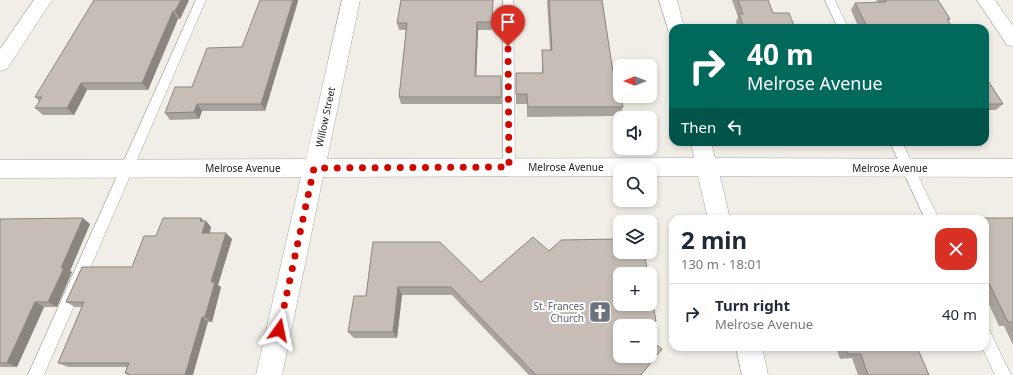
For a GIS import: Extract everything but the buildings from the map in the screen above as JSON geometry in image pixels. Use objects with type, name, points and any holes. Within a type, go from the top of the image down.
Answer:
[{"type":"street","points":[[0,64],[43,0]]},
{"type":"street","name":"Willow Street","points":[[269,375],[351,0]]},
{"type":"street","points":[[668,0],[673,24]]},
{"type":"street","points":[[986,0],[1013,40]]},
{"type":"street","points":[[702,146],[718,215]]},
{"type":"street","name":"Melrose Avenue","points":[[0,169],[707,166],[1013,168]]},
{"type":"street","points":[[750,351],[755,375]]},
{"type":"lane","points":[[36,375],[201,0]]},
{"type":"lane","points":[[508,0],[509,167]]},
{"type":"lane","points":[[830,0],[841,24]]},
{"type":"lane","points":[[898,146],[930,215]]},
{"type":"lane","points":[[989,345],[1003,375]]},
{"type":"place","name":"St. Frances Church","points":[[600,312]]},
{"type":"route","points":[[279,330],[314,168],[509,167],[508,46]]}]
